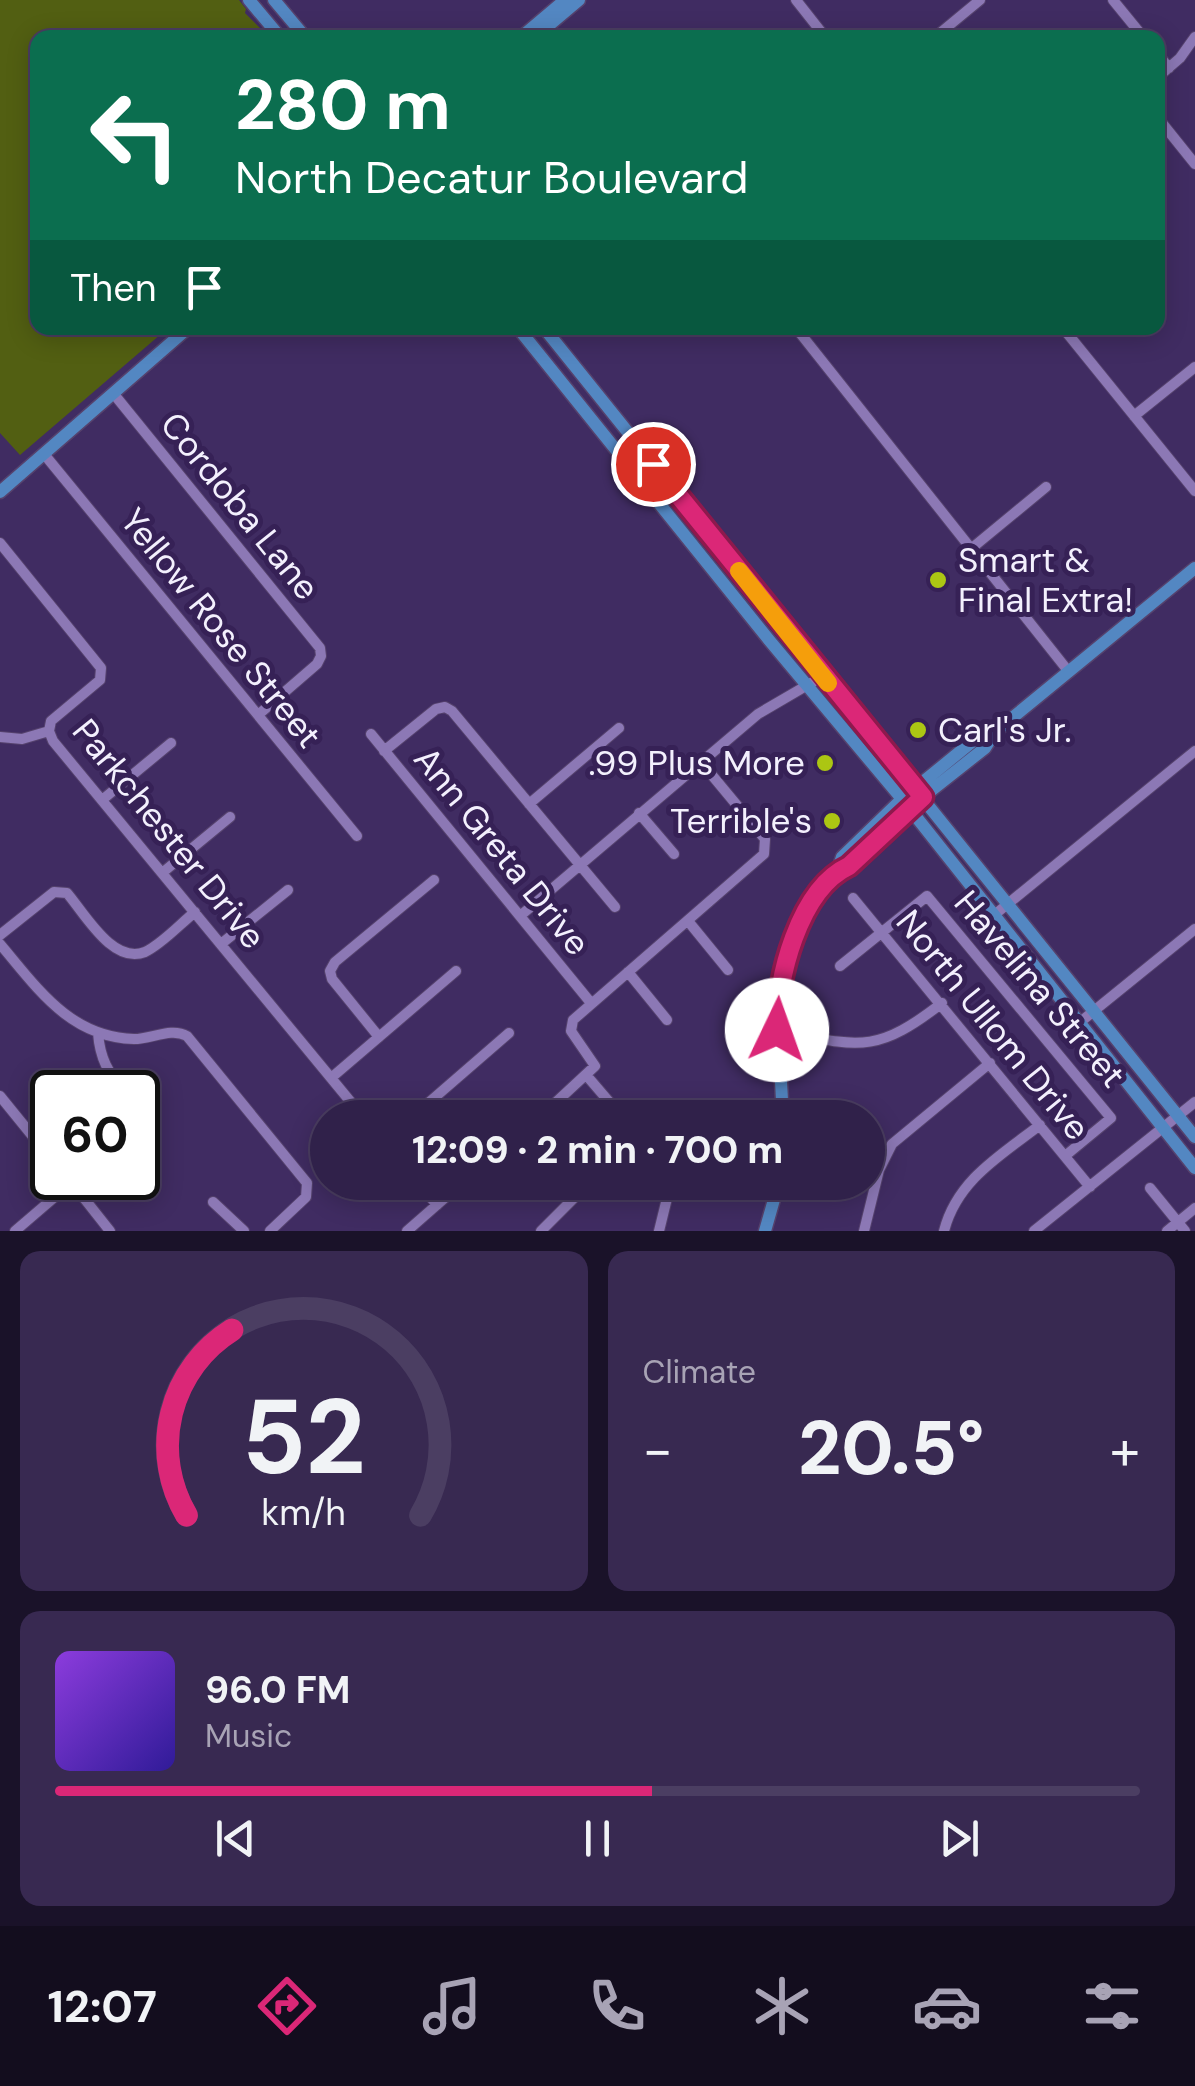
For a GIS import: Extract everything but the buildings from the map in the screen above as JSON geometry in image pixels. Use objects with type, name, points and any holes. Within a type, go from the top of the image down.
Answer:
[{"type":"main road","points":[[250,0],[274,30]]},
{"type":"main road","points":[[274,0],[299,30]]},
{"type":"main road","points":[[549,28],[565,0]]},
{"type":"main road","points":[[549,28],[579,0]]},
{"type":"main road","points":[[0,492],[180,335]]},
{"type":"main road","points":[[524,335],[906,804],[1195,1168]]},
{"type":"main road","points":[[550,335],[1195,1137]]},
{"type":"main road","points":[[608,439],[622,426]]},
{"type":"main road","points":[[709,566],[724,552]]},
{"type":"main road","points":[[782,1100],[777,1030],[779,986],[786,956],[800,924],[837,872],[842,857],[978,736],[995,732],[1195,568]]},
{"type":"main road","points":[[765,1231],[772,1200]]},
{"type":"street","points":[[796,0],[820,30]]},
{"type":"street","points":[[944,30],[980,0]]},
{"type":"street","points":[[1116,1],[1138,30]]},
{"type":"street","points":[[1165,71],[1195,37]]},
{"type":"street","points":[[1165,64],[1168,68]]},
{"type":"street","points":[[1165,126],[1193,156]]},
{"type":"street","points":[[802,335],[1069,672]]},
{"type":"street","points":[[1069,335],[1195,492]]},
{"type":"street","points":[[1134,416],[1195,366]]},
{"type":"street","name":"Cordoba Lane","points":[[113,393],[320,648],[317,664],[258,716]]},
{"type":"street","name":"Yellow Rose Street","points":[[44,454],[357,836]]},
{"type":"street","points":[[972,548],[1046,487]]},
{"type":"street","name":"Parkchester Drive","points":[[0,543],[101,668],[100,680],[51,721],[53,742],[350,1100]]},
{"type":"street","points":[[520,916],[758,714],[822,676]]},
{"type":"street","points":[[384,751],[436,710],[445,707],[452,711],[615,907]]},
{"type":"street","points":[[529,804],[618,728]]},
{"type":"street","points":[[0,737],[22,739],[49,731]]},
{"type":"street","name":"Ann Greta Drive","points":[[371,734],[591,1003]]},
{"type":"street","points":[[102,800],[171,743]]},
{"type":"street","points":[[994,916],[1195,752]]},
{"type":"street","points":[[560,1100],[595,1066],[571,1025],[591,1003],[764,854],[765,839],[701,762]]},
{"type":"street","points":[[639,814],[674,854]]},
{"type":"street","points":[[162,873],[230,817]]},
{"type":"street","points":[[379,1037],[332,980],[330,971],[335,962],[434,880]]},
{"type":"street","points":[[221,944],[288,890]]},
{"type":"street","points":[[0,936],[54,892],[61,891],[68,894],[112,946],[130,954],[145,952],[194,912]]},
{"type":"street","name":"Havelina Street","points":[[881,932],[927,896],[1111,1118],[1065,1156]]},
{"type":"street","name":"North Ullom Drive","points":[[853,898],[1090,1187]]},
{"type":"street","points":[[688,921],[728,970]]},
{"type":"street","points":[[1079,1023],[1195,929]]},
{"type":"street","points":[[840,966],[881,932]]},
{"type":"street","points":[[0,944],[54,1007],[76,1024],[98,1033],[136,1039],[174,1032],[187,1036],[307,1184],[306,1197],[270,1231]]},
{"type":"street","points":[[332,1078],[456,971]]},
{"type":"street","points":[[628,972],[667,1020]]},
{"type":"street","points":[[777,1030],[848,1044],[875,1043],[902,1032],[942,1003]]},
{"type":"street","points":[[98,1033],[99,1052],[106,1070]]},
{"type":"street","points":[[432,1100],[509,1033]]},
{"type":"street","points":[[864,1231],[878,1170],[892,1144],[990,1063]]},
{"type":"street","points":[[587,1076],[608,1100]]},
{"type":"street","points":[[0,1096],[30,1133]]},
{"type":"street","points":[[1034,1231],[1195,1102]]},
{"type":"street","points":[[944,1231],[962,1188],[1040,1125]]},
{"type":"street","points":[[1150,1188],[1182,1226]]},
{"type":"street","points":[[15,1231],[48,1200]]},
{"type":"street","points":[[85,1200],[110,1231]]},
{"type":"street","points":[[432,1200],[437,1206]]},
{"type":"street","points":[[407,1231],[444,1200]]},
{"type":"street","points":[[540,1231],[572,1200]]},
{"type":"street","points":[[659,1231],[667,1200]]},
{"type":"street","points":[[213,1202],[244,1231]]},
{"type":"street","points":[[1167,1231],[1182,1226],[1195,1208]]},
{"type":"green space","points":[[0,0],[239,0],[245,13],[262,30],[30,30],[30,335],[160,335],[20,455],[0,433]]},
{"type":"slow traffic","points":[[739,571],[828,683]]},
{"type":"place","name":"Smart & Final Extra!","points":[[938,580]]},
{"type":"place","name":"Carl's Jr.","points":[[918,730]]},
{"type":"place","name":".99 Plus More","points":[[825,763]]},
{"type":"place","name":"Terrible's","points":[[832,821]]},
{"type":"route","points":[[653,464],[923,797],[849,866],[837,872],[815,900],[786,956],[779,986],[777,1030]]}]
